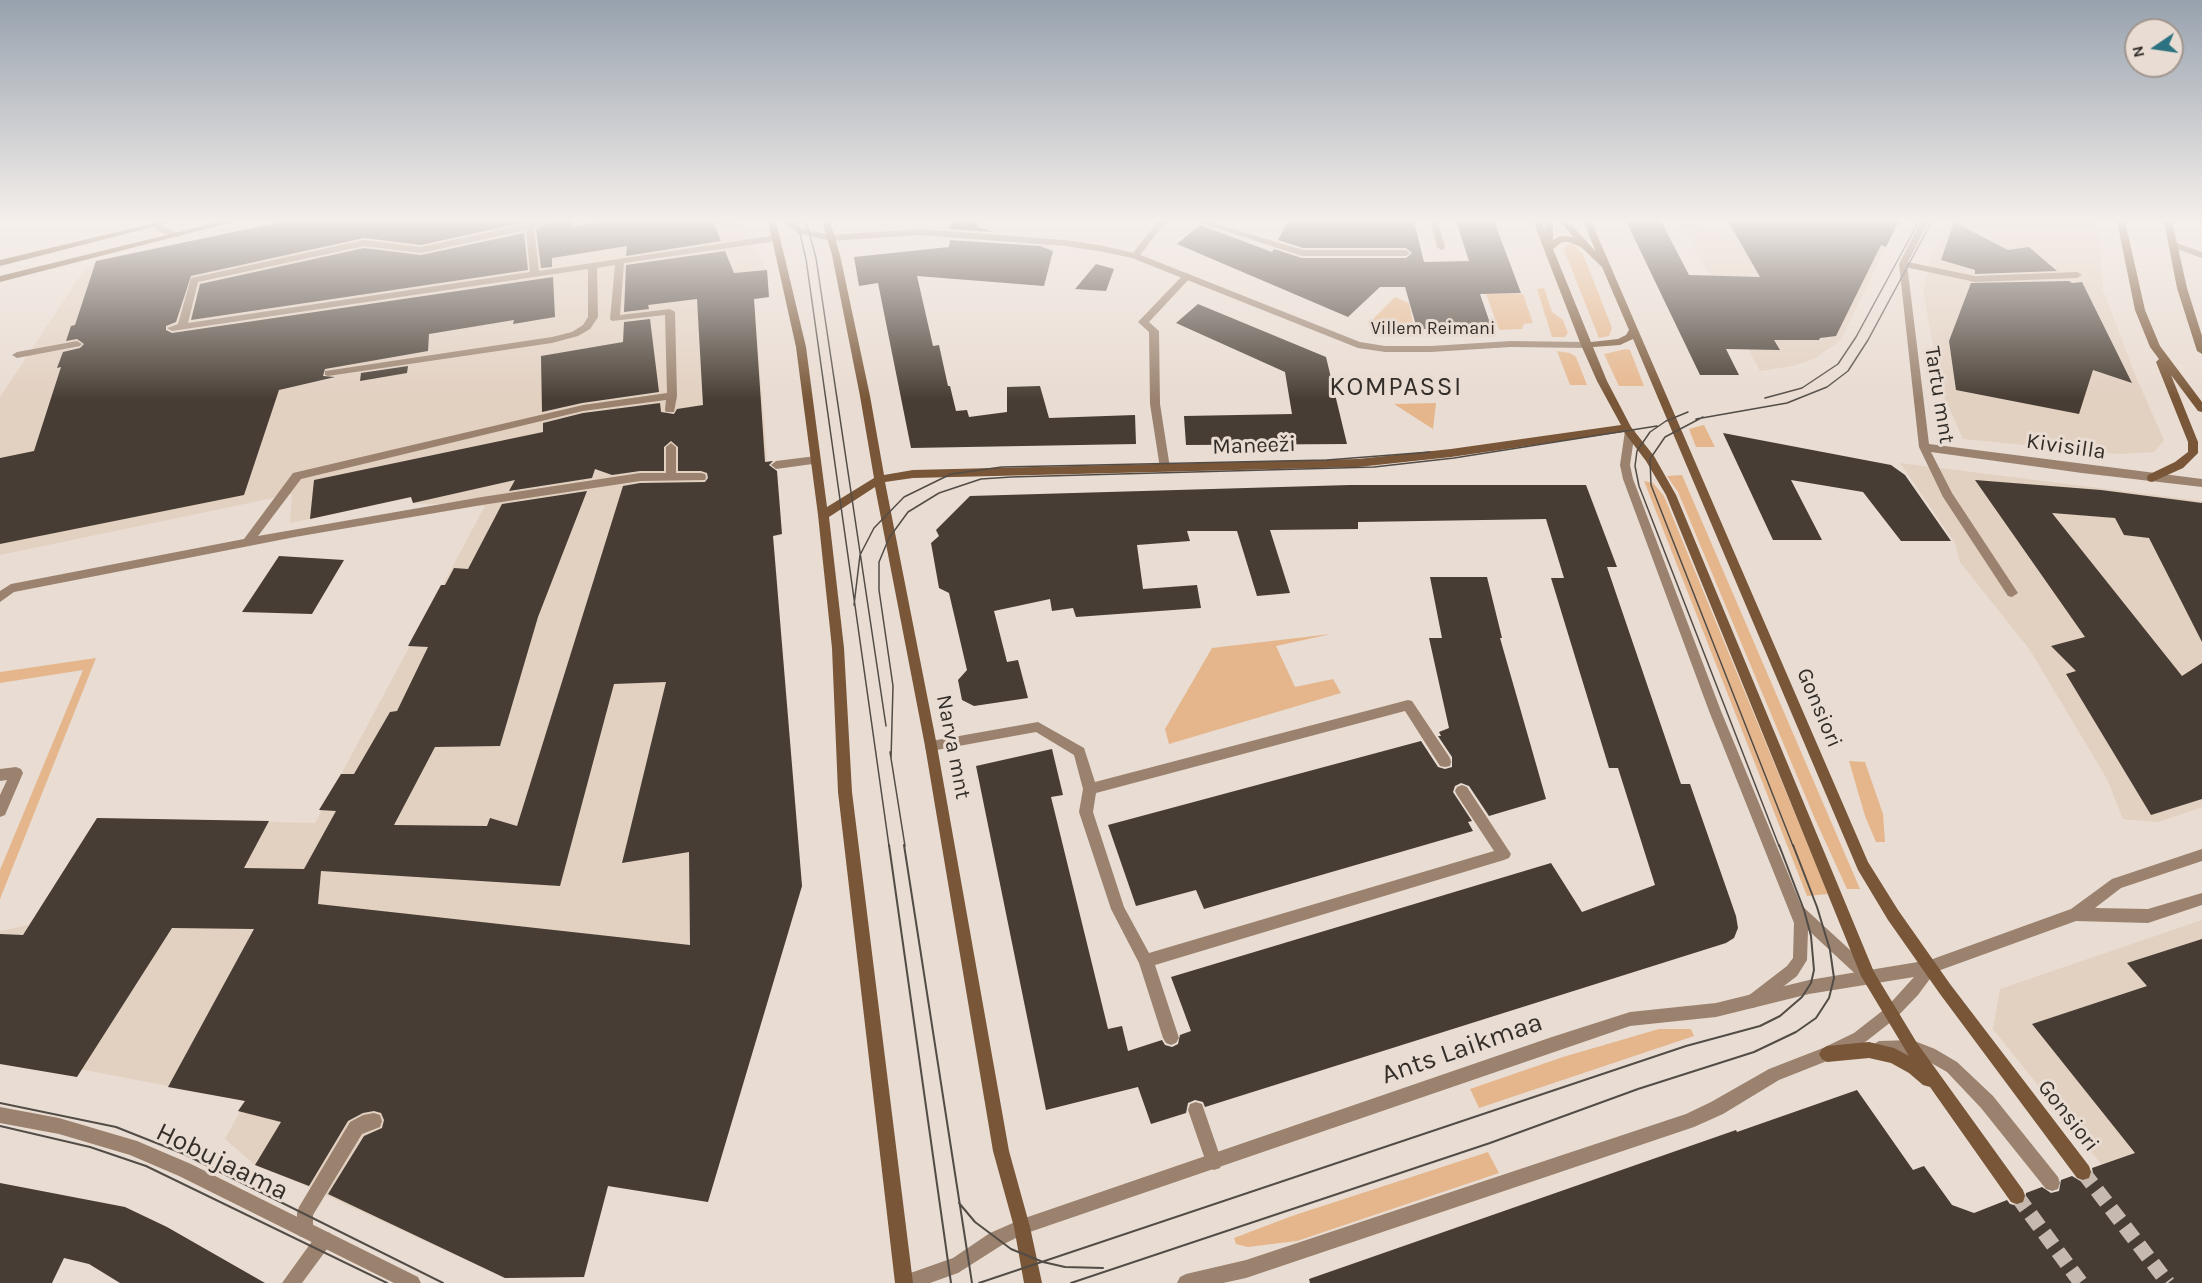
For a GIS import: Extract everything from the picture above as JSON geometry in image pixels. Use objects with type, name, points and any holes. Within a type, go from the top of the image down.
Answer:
[{"type":"main road","points":[[786,281],[801,347],[824,515],[838,648],[845,792],[905,1283]]},
{"type":"main road","name":"Narva mnt","points":[[840,281],[858,361],[889,538],[931,746],[1001,1151],[1022,1227],[1033,1283]]},
{"type":"main road","points":[[1562,281],[1586,345],[1628,429],[1671,495],[1868,976],[1912,1048],[2017,1196]]},
{"type":"main road","name":"Gonsiori","points":[[1614,281],[1863,866],[1893,915],[1930,967],[2083,1172]]},
{"type":"main road","points":[[2134,281],[2140,310],[2193,442],[2193,453],[2179,465],[2152,478]]},
{"type":"main road","points":[[2181,281],[2202,351]]},
{"type":"main road","points":[[1586,345],[1620,342],[1630,337],[1634,329]]},
{"type":"main road","points":[[2155,347],[2202,409]]},
{"type":"main road","name":"Maneeži","points":[[880,479],[913,474],[1358,463],[1628,429]]},
{"type":"main road","points":[[824,515],[880,479]]},
{"type":"main road","points":[[1827,1054],[1869,1050],[1894,1056],[1914,1068],[1942,1092]]},
{"type":"street","points":[[194,281],[177,327],[488,281]]},
{"type":"street","points":[[328,373],[552,340],[575,334],[587,327],[593,318],[592,281]]},
{"type":"street","points":[[618,281],[615,319],[670,312],[672,396],[670,410]]},
{"type":"street","points":[[1165,468],[1155,404],[1154,331],[1143,322],[1182,281]]},
{"type":"street","name":"Villem Reimani","points":[[1199,281],[1358,345],[1385,349],[1431,349],[1511,344],[1586,345]]},
{"type":"street","name":"Tartu mnt","points":[[1905,281],[1924,447],[1947,494],[2012,593]]},
{"type":"street","points":[[17,355],[77,344]]},
{"type":"street","points":[[248,542],[297,476],[583,408],[672,396]]},
{"type":"street","points":[[1628,429],[1625,465],[1628,479],[1715,711],[1801,923],[1800,960],[1791,971],[1752,1002]]},
{"type":"street","points":[[670,477],[671,447]]},
{"type":"street","name":"Kivisilla","points":[[1924,447],[2202,483]]},
{"type":"street","points":[[776,465],[816,460]]},
{"type":"street","points":[[0,598],[4,588],[493,499],[640,477],[701,477]]},
{"type":"street","points":[[1090,789],[1408,705],[1445,762]]},
{"type":"street","points":[[931,746],[1038,727],[1079,752],[1090,789],[1086,812],[1118,909],[1146,962],[1171,1038]]},
{"type":"street","points":[[0,775],[16,772],[0,811]]},
{"type":"street","points":[[1146,962],[1504,854],[1462,791]]},
{"type":"street","name":"Ants Laikmaa","points":[[905,1283],[958,1265],[996,1239],[1022,1227],[1630,1019],[1716,1010],[1809,987],[1930,967],[2076,914],[2117,883],[2202,855]]},
{"type":"street","name":"Ants Laikmaa","points":[[2076,914],[2148,916],[2202,899]]},
{"type":"street","points":[[1794,907],[1821,935],[1868,976]]},
{"type":"street","points":[[1186,1283],[1246,1269],[1688,1121],[1717,1108],[1762,1079],[1827,1054],[1859,1038],[1891,1013],[1913,990],[1930,967]]},
{"type":"street","points":[[1869,1050],[1912,1048],[1930,1054],[1952,1067],[1987,1102],[2052,1183]]},
{"type":"street","points":[[1196,1110],[1214,1162]]},
{"type":"street","name":"Hobujaama","points":[[0,1115],[58,1126],[131,1147],[185,1170],[412,1283]]},
{"type":"street","points":[[304,1230],[305,1213],[356,1128],[363,1123],[374,1121]]},
{"type":"street","points":[[291,1283],[324,1239]]},
{"type":"shaded area","points":[[77,281],[768,281],[769,297],[754,300],[802,886],[708,1202],[608,1186],[584,1277],[505,1278],[304,1185],[255,1165],[225,1139],[246,1101],[80,1069],[0,1060],[0,931],[29,925],[97,818],[315,823],[485,506],[413,503],[410,497],[290,523],[292,494],[0,555],[0,397]]},
{"type":"shaded area","points":[[1576,281],[1594,281],[1612,328],[1609,336],[1599,338]]},
{"type":"shaded area","points":[[1712,281],[1870,281],[1841,340],[1816,358],[1793,366],[1760,371]]},
{"type":"shaded area","points":[[1925,281],[2102,281],[2103,290],[2136,377],[2164,440],[2154,452],[2121,454],[1963,439],[1941,389],[1923,291]]},
{"type":"shaded area","points":[[1544,288],[1552,312],[1563,320],[1568,333],[1565,337],[1552,337],[1537,289]]},
{"type":"shaded area","points":[[1486,294],[1523,294],[1533,323],[1524,324],[1522,329],[1499,330]]},
{"type":"shaded area","points":[[1395,297],[1409,303],[1414,328],[1368,324]]},
{"type":"shaded area","points":[[1630,350],[1644,386],[1619,386],[1604,354]]},
{"type":"shaded area","points":[[1557,351],[1570,353],[1576,357],[1587,385],[1570,385]]},
{"type":"shaded area","points":[[1436,403],[1433,429],[1394,404]]},
{"type":"shaded area","points":[[1704,425],[1715,447],[1696,447],[1689,429]]},
{"type":"shaded area","points":[[1900,463],[2202,501],[2202,807],[2158,822],[2123,819],[2107,779],[2030,650],[1960,562],[1955,543]]},
{"type":"shaded area","points":[[1682,475],[1860,889],[1847,889],[1815,819],[1678,492],[1667,476]]},
{"type":"shaded area","points":[[1644,481],[1653,483],[1664,496],[1828,894],[1807,896]]},
{"type":"shaded area","points":[[1331,634],[1276,646],[1295,687],[1333,679],[1341,693],[1169,744],[1165,729],[1212,648]]},
{"type":"shaded area","points":[[96,658],[0,899],[0,870],[83,670],[0,683],[0,672]]},
{"type":"shaded area","points":[[1849,761],[1865,762],[1883,814],[1885,842],[1876,842],[1865,816]]},
{"type":"shaded area","points":[[2202,920],[2202,1283],[2196,1283],[1993,1029],[2000,989]]},
{"type":"shaded area","points":[[1659,1029],[1691,1029],[1694,1036],[1479,1108],[1470,1089],[1563,1057]]},
{"type":"shaded area","points":[[1488,1152],[1499,1173],[1297,1241],[1248,1247],[1236,1244],[1234,1238],[1292,1216]]},
{"type":"building","points":[[89,281],[189,281],[176,322],[166,326],[166,330],[172,333],[527,281],[553,281],[555,317],[513,324],[514,320],[429,334],[428,351],[325,369],[323,376],[335,377],[279,390],[244,495],[0,544],[0,458],[34,451],[61,367],[57,368],[63,352],[80,348],[84,344],[77,339],[66,341],[71,326],[75,325]]},
{"type":"building","points":[[214,281],[455,281],[191,320],[200,284]]},
{"type":"building","points":[[625,281],[768,281],[769,297],[754,299],[765,462],[773,461],[769,465],[777,471],[782,534],[773,536],[802,886],[708,1202],[608,1186],[584,1277],[505,1278],[328,1194],[364,1136],[382,1128],[384,1120],[381,1113],[374,1111],[363,1113],[348,1121],[309,1186],[255,1165],[281,1122],[238,1111],[245,1101],[168,1087],[254,929],[172,928],[77,1077],[0,1064],[0,934],[23,935],[97,818],[269,821],[244,868],[304,869],[336,811],[319,810],[341,774],[354,774],[390,712],[397,711],[428,647],[408,646],[441,585],[445,585],[454,568],[468,569],[502,504],[587,491],[538,617],[500,746],[435,747],[394,825],[487,826],[490,818],[517,826],[623,486],[640,483],[705,482],[708,478],[707,473],[678,471],[678,447],[671,441],[664,447],[664,471],[640,471],[612,475],[595,469],[592,478],[509,491],[515,480],[413,503],[411,497],[310,519],[314,480],[543,432],[543,423],[583,413],[660,403],[661,412],[674,414],[677,409],[703,405],[697,299],[648,305],[649,309],[624,312]],"holes":[[[666,682],[622,863],[689,852],[690,945],[318,904],[321,871],[560,886],[614,684]]]},
{"type":"building","points":[[858,281],[918,281],[933,346],[939,345],[956,411],[967,410],[969,417],[1007,412],[1007,387],[1040,386],[1049,418],[1135,415],[1136,444],[911,448],[878,283],[859,286]]},
{"type":"building","points":[[979,281],[1045,281],[1044,286]]},
{"type":"building","points":[[1082,281],[1110,281],[1106,291],[1075,289]]},
{"type":"building","points":[[1263,281],[1516,281],[1521,293],[1480,294],[1492,329],[1417,329],[1405,287],[1380,287],[1348,317]]},
{"type":"building","points":[[1655,281],[1863,281],[1836,336],[1819,340],[1774,340],[1780,350],[1726,349],[1739,375],[1700,375]]},
{"type":"building","points":[[2082,282],[2132,383],[2093,370],[2079,414],[1956,390],[1949,341],[1971,283]]},
{"type":"building","points":[[1198,304],[1326,357],[1347,444],[1186,445],[1184,416],[1292,414],[1285,372],[1176,323]]},
{"type":"building","points":[[650,319],[659,392],[582,403],[542,412],[541,356],[623,342],[624,322]]},
{"type":"building","points":[[408,366],[407,373],[360,381],[361,373]]},
{"type":"building","points":[[1723,433],[1891,465],[1905,475],[1951,541],[1901,541],[1863,492],[1791,480],[1822,540],[1773,540]]},
{"type":"building","points":[[1975,480],[2101,490],[2202,503],[2202,642],[2149,538],[2124,535],[2115,518],[2052,513],[2182,676],[2202,663],[2202,799],[2151,815],[2066,674],[2076,671],[2051,646],[2085,637]]},
{"type":"building","points":[[1350,485],[1586,485],[1617,567],[1607,567],[1681,784],[1690,784],[1736,916],[1738,928],[1734,938],[1726,943],[1205,1107],[1203,1102],[1195,1100],[1188,1103],[1186,1113],[1151,1124],[1138,1087],[1046,1110],[976,766],[1052,749],[1063,795],[1051,797],[1108,1029],[1122,1026],[1128,1051],[1162,1040],[1165,1045],[1172,1047],[1178,1044],[1180,1035],[1191,1031],[1171,977],[1551,863],[1582,912],[1655,885],[1618,768],[1609,768],[1551,578],[1564,578],[1546,519],[1358,522],[1358,529],[1270,530],[1290,593],[1257,596],[1237,531],[1187,531],[1190,541],[1137,545],[1143,589],[1197,585],[1201,608],[1076,617],[1073,608],[1052,611],[1050,599],[994,611],[1007,662],[1018,660],[1028,698],[974,706],[962,700],[958,680],[967,670],[949,593],[939,588],[931,543],[939,536],[936,530],[970,496]]},
{"type":"building","points":[[279,556],[344,560],[312,614],[242,612]]},
{"type":"building","points":[[1430,577],[1487,577],[1502,638],[1500,638],[1546,799],[1489,816],[1469,786],[1461,783],[1455,786],[1453,792],[1472,821],[1468,822],[1473,831],[1204,909],[1196,890],[1136,906],[1108,825],[1421,741],[1438,767],[1445,769],[1452,767],[1452,757],[1438,736],[1441,736],[1439,732],[1449,728],[1429,638],[1442,638]]},
{"type":"building","points":[[2202,939],[2202,1283],[1310,1283],[1309,1279],[1857,1090],[1913,1170],[1924,1166],[1952,1205],[1974,1213],[2007,1200],[2010,1204],[2018,1206],[2025,1203],[2026,1193],[2042,1187],[2051,1193],[2059,1191],[2061,1180],[2072,1176],[2082,1182],[2090,1180],[2093,1173],[2092,1168],[2135,1153],[2032,1024],[2147,986],[2127,963]]},
{"type":"building","points":[[0,1183],[125,1207],[167,1227],[265,1283],[120,1283],[89,1264],[64,1258],[52,1283],[0,1283]]},
{"type":"tunnel","points":[[2083,1172],[2168,1283]]},
{"type":"tunnel","points":[[2017,1196],[2081,1283]]},
{"type":"tram line","points":[[809,281],[854,601]]},
{"type":"tram line","points":[[819,281],[860,554]]},
{"type":"tram line","points":[[1765,398],[1802,388],[1838,364],[1856,337],[1886,281]]},
{"type":"tram line","points":[[1701,418],[1787,403],[1827,387],[1848,371],[1868,340],[1900,281]]},
{"type":"tram line","points":[[1688,412],[1666,421],[1650,432],[1637,451],[1635,466],[1639,486],[1779,846]]},
{"type":"tram line","points":[[1696,419],[1701,418]]},
{"type":"tram line","points":[[1701,418],[1665,437],[1650,459],[1651,485],[1793,846]]},
{"type":"tram line","points":[[891,758],[893,686],[879,590],[879,562],[889,538],[908,512],[939,493],[981,479],[1011,477],[1374,467],[1454,458],[1657,426]]},
{"type":"tram line","points":[[860,554],[874,528],[904,497],[951,474],[1002,467],[1327,460],[1430,452]]},
{"type":"tram line","points":[[854,601],[860,554]]},
{"type":"tram line","points":[[860,554],[886,726]]},
{"type":"tram line","points":[[854,601],[889,846]]},
{"type":"tram line","points":[[890,752],[891,758]]},
{"type":"tram line","points":[[891,758],[905,846]]},
{"type":"tram line","points":[[889,845],[951,1283]]},
{"type":"tram line","points":[[904,845],[960,1204]]},
{"type":"tram line","points":[[1042,1262],[1686,1046],[1760,1026],[1780,1016],[1802,997],[1811,983],[1814,970],[1811,936],[1804,910],[1779,845]]},
{"type":"tram line","points":[[1071,1283],[1490,1143],[1638,1089],[1754,1052],[1796,1032],[1816,1018],[1829,998],[1834,978],[1830,950],[1817,907],[1793,845]]},
{"type":"tram line","points":[[0,1103],[116,1127],[184,1154],[443,1283]]},
{"type":"tram line","points":[[0,1126],[90,1147],[146,1166],[387,1283]]},
{"type":"tram line","points":[[960,1204],[975,1222],[1011,1249],[1042,1262]]},
{"type":"tram line","points":[[960,1204],[972,1283]]},
{"type":"tram line","points":[[979,1283],[1042,1262]]},
{"type":"tram line","points":[[1042,1262],[1065,1267],[1103,1268]]},
{"type":"district","name":"KOMPASSI","points":[[1396,388]]}]
